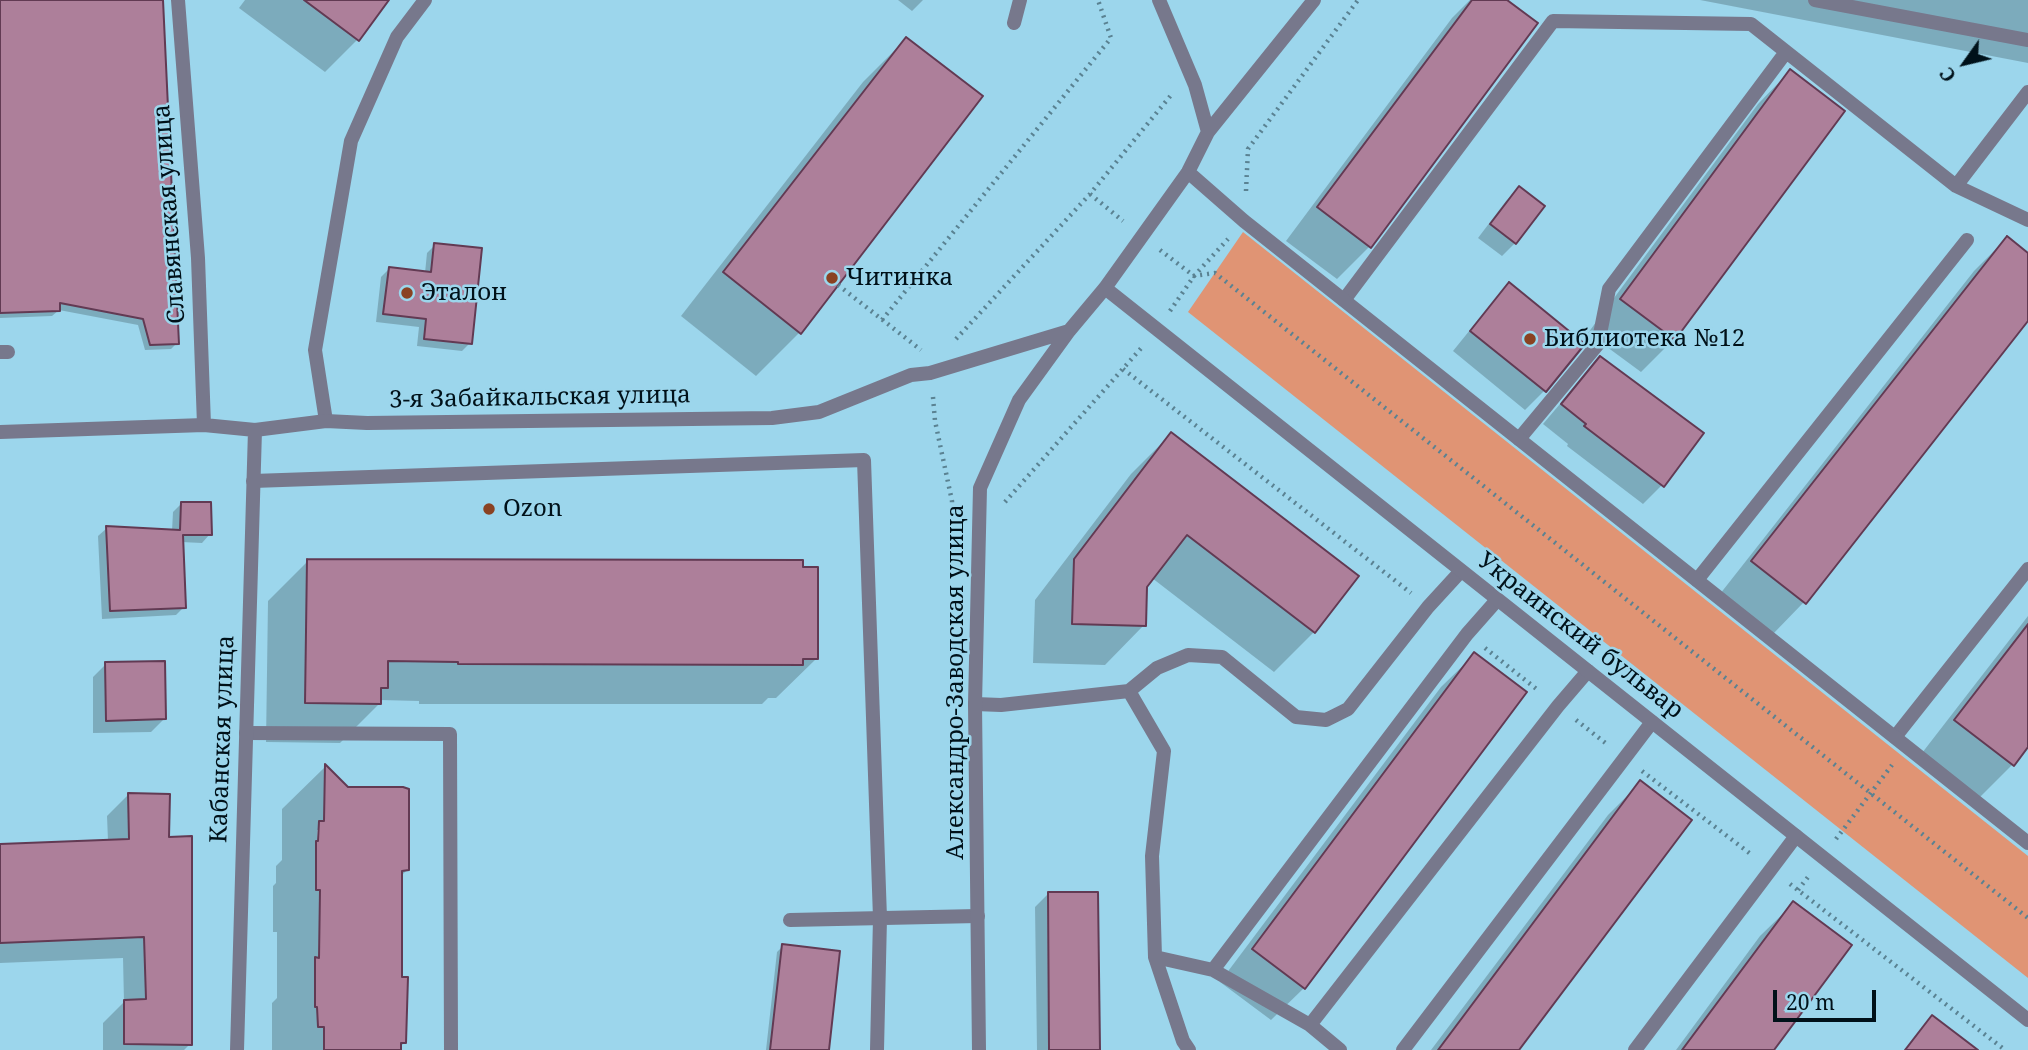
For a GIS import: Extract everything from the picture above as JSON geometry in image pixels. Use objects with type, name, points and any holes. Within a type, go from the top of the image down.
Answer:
[{"type":"street","name":"Славянская улица","points":[[177,0],[198,258],[204,425]]},
{"type":"street","points":[[326,421],[315,350],[351,141],[397,37],[425,0]]},
{"type":"street","points":[[1014,23],[1020,0]]},
{"type":"street","points":[[1159,0],[1195,85],[1208,132]]},
{"type":"street","name":"Александро-Заводская улица","points":[[979,1050],[975,704],[980,488],[1019,400],[1143,236],[1188,172],[1208,132],[1314,0]]},
{"type":"street","points":[[1815,0],[2028,40]]},
{"type":"street","points":[[1344,300],[1553,21],[1751,24],[1956,187],[2028,220]]},
{"type":"street","points":[[1519,439],[1598,344],[1609,289],[1786,52]]},
{"type":"street","points":[[1956,187],[2028,92]]},
{"type":"street","points":[[1188,172],[1244,221],[2028,843]]},
{"type":"street","points":[[1697,580],[1967,240]]},
{"type":"street","name":"Украинский бульвар","points":[[1105,288],[2028,1020]]},
{"type":"street","name":"3-я Забайкальская улица","points":[[0,432],[204,425],[255,430],[326,421],[368,423],[772,418],[818,412],[911,376],[930,373],[1069,331]]},
{"type":"street","name":"Кабанская улица","points":[[237,1050],[255,430]]},
{"type":"street","points":[[253,481],[864,460],[880,918],[877,1050]]},
{"type":"street","points":[[1895,737],[2028,569]]},
{"type":"street","points":[[975,704],[1000,705],[1129,691],[1157,668],[1188,655],[1222,657],[1296,717],[1326,720],[1348,709],[1428,607],[1461,571]]},
{"type":"street","points":[[1213,970],[1467,634],[1497,600]]},
{"type":"street","points":[[1310,1025],[1588,671]]},
{"type":"street","points":[[1129,691],[1164,751],[1152,856],[1155,957],[1183,1041],[1189,1050]]},
{"type":"street","points":[[1403,1050],[1652,722]]},
{"type":"street","points":[[246,733],[450,734],[451,1050]]},
{"type":"street","points":[[1635,1050],[1796,836]]},
{"type":"street","points":[[790,920],[978,916]]},
{"type":"street","points":[[1155,957],[1213,970],[1310,1025],[1340,1050]]},
{"type":"path","points":[[882,320],[1111,38],[1098,0]]},
{"type":"path","points":[[999,509],[1156,330],[1194,276],[1244,221],[1248,149],[1358,0]]},
{"type":"path","points":[[947,344],[957,338],[1090,194],[1172,94],[1195,85]]},
{"type":"path","points":[[1090,194],[1194,276],[1215,273],[2028,918]]},
{"type":"path","points":[[838,285],[927,355]]},
{"type":"path","points":[[1798,890],[1907,747]]},
{"type":"shaded area","points":[[1243,232],[2028,856],[2028,978],[1188,312]]},
{"type":"building","points":[[0,0],[163,0],[179,344],[150,345],[143,319],[60,303],[60,311],[0,313]]},
{"type":"building","points":[[304,0],[389,0],[359,41]]},
{"type":"building","points":[[1472,0],[1507,0],[1538,23],[1371,248],[1317,207]]},
{"type":"building","points":[[906,37],[983,96],[801,334],[723,272]]},
{"type":"building","points":[[1790,69],[1845,111],[1675,340],[1620,299]]},
{"type":"building","points":[[1519,186],[1545,206],[1516,244],[1490,224]]},
{"type":"building","points":[[2007,236],[2028,253],[2028,321],[1806,604],[1751,561]]},
{"type":"building","points":[[434,243],[482,248],[472,344],[424,339],[426,319],[383,314],[389,267],[431,272]]},
{"type":"building","name":"Библиотека №12","points":[[1509,282],[1585,344],[1546,392],[1470,331]]},
{"type":"building","points":[[1600,356],[1704,433],[1664,487],[1584,426],[1586,424],[1561,404]]},
{"type":"building","points":[[1171,432],[1359,576],[1315,633],[1187,535],[1147,587],[1146,626],[1072,624],[1074,559]]},
{"type":"building","points":[[181,502],[211,502],[212,535],[183,535],[186,608],[110,611],[106,526],[180,530]]},
{"type":"building","points":[[307,559],[803,560],[803,567],[818,567],[818,659],[803,659],[803,665],[458,664],[388,661],[388,688],[381,688],[381,704],[305,703]]},
{"type":"building","points":[[2028,624],[2028,747],[2014,766],[1954,720]]},
{"type":"building","points":[[1474,652],[1527,692],[1305,989],[1252,949]]},
{"type":"building","points":[[165,661],[166,719],[106,721],[105,662]]},
{"type":"building","points":[[325,764],[348,787],[409,789],[409,870],[402,871],[402,977],[408,977],[406,1043],[401,1043],[401,1050],[324,1050],[324,1027],[318,1027],[315,1007],[315,957],[319,958],[320,890],[316,890],[316,841],[319,821],[324,821]]},
{"type":"building","points":[[1640,780],[1692,820],[1519,1050],[1438,1050]]},
{"type":"building","points":[[128,793],[170,794],[169,837],[192,836],[192,1045],[124,1044],[124,1000],[146,999],[144,937],[0,943],[0,844],[129,839]]},
{"type":"building","points":[[1048,892],[1098,892],[1100,1050],[1049,1050]]},
{"type":"building","points":[[1793,901],[1852,945],[1774,1050],[1682,1050]]},
{"type":"building","points":[[782,944],[840,951],[829,1050],[770,1050]]},
{"type":"building","points":[[1932,1015],[1978,1050],[1905,1050]]},
{"type":"place","name":"Читинка","points":[[832,278]]},
{"type":"place","name":"Эталон","points":[[407,293]]},
{"type":"place","name":"Библиотека №12","points":[[1530,339]]},
{"type":"place","name":"Ozon","points":[[489,509]]}]
